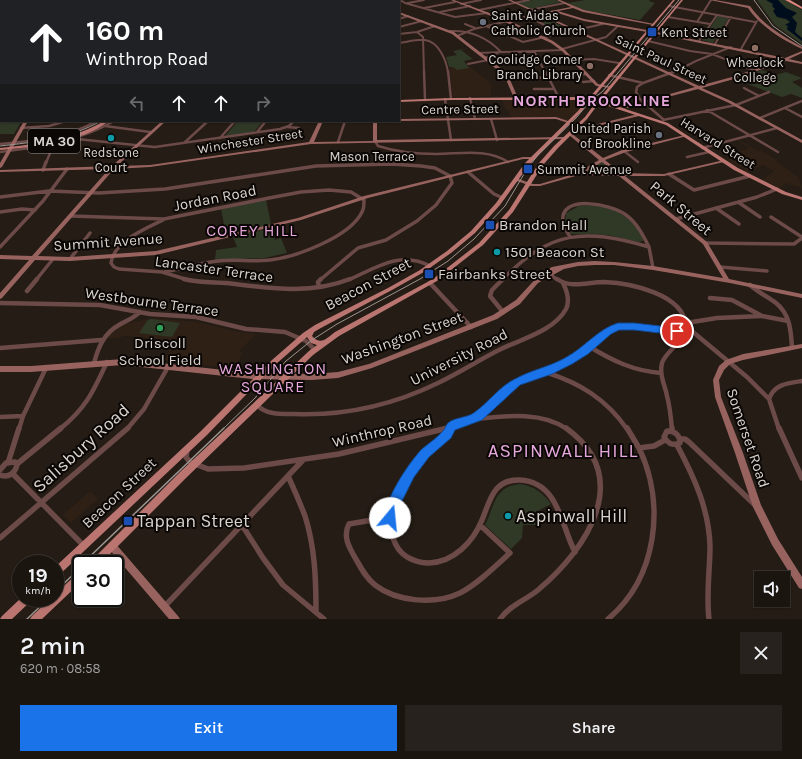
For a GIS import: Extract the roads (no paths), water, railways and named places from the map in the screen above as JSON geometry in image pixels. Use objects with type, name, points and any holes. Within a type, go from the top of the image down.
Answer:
[{"type":"highway","points":[[788,1],[802,8]]},
{"type":"main road","name":"Beacon Street","points":[[64,565],[187,449],[260,376],[301,338],[312,330],[402,283],[430,266],[473,232],[492,211],[528,162],[569,122],[674,0]]},
{"type":"main road","name":"Beacon Street","points":[[103,555],[194,464],[258,405],[311,353],[324,343],[430,283],[463,260],[491,235],[511,211],[540,165],[564,138],[578,126],[668,16],[677,8],[682,0]]},
{"type":"main road","name":"Harvard Street","points":[[400,101],[470,98],[589,99],[662,121],[722,161],[777,189],[802,199]]},
{"type":"main road","name":"MA 30","points":[[54,142],[81,133],[102,122]]},
{"type":"main road","name":"MA 30","points":[[0,149],[54,142],[75,137],[106,122]]},
{"type":"main road","points":[[312,330],[310,334],[311,339],[317,343],[324,343]]},
{"type":"main road","points":[[35,619],[72,584]]},
{"type":"main road","points":[[5,619],[18,607]]},
{"type":"street","points":[[400,0],[421,8],[461,18],[487,13]]},
{"type":"street","points":[[405,3],[424,0]]},
{"type":"street","points":[[461,4],[481,0]]},
{"type":"street","name":"Saint Paul Street","points":[[509,0],[736,105],[802,142]]},
{"type":"street","points":[[479,10],[529,0]]},
{"type":"street","points":[[558,0],[588,12],[654,24]]},
{"type":"street","points":[[697,22],[711,0],[748,7],[754,15],[776,34],[802,48]]},
{"type":"street","points":[[421,8],[454,1],[487,13],[542,37],[563,50],[594,82],[600,86],[610,87]]},
{"type":"street","points":[[529,10],[565,3]]},
{"type":"street","points":[[438,12],[470,6]]},
{"type":"street","points":[[669,6],[755,22],[761,20]]},
{"type":"street","points":[[456,36],[467,31],[506,21],[573,7]]},
{"type":"street","points":[[555,11],[603,24],[655,32],[802,63]]},
{"type":"street","points":[[400,13],[450,31],[467,31],[483,38],[501,52]]},
{"type":"street","points":[[699,41],[717,15]]},
{"type":"street","points":[[400,19],[408,16]]},
{"type":"street","points":[[527,16],[560,33]]},
{"type":"street","points":[[668,16],[710,24]]},
{"type":"street","points":[[715,44],[731,17]]},
{"type":"street","points":[[400,27],[422,21]]},
{"type":"street","points":[[741,49],[755,22]]},
{"type":"street","points":[[465,24],[475,29]]},
{"type":"street","points":[[486,26],[520,42],[603,24]]},
{"type":"street","points":[[400,34],[417,32],[435,26]]},
{"type":"street","points":[[478,53],[563,50],[606,38],[618,26]]},
{"type":"street","points":[[688,29],[705,32]]},
{"type":"street","points":[[450,31],[504,73],[509,80],[516,98]]},
{"type":"street","points":[[417,32],[422,36],[424,100]]},
{"type":"street","points":[[400,43],[422,40],[429,42],[441,53],[447,61],[451,99]]},
{"type":"street","points":[[648,41],[715,54],[755,71]]},
{"type":"street","points":[[731,48],[696,61],[670,74],[643,83],[637,87],[636,92],[662,121],[706,110],[736,105],[769,92]]},
{"type":"street","points":[[468,64],[486,59],[501,52]]},
{"type":"street","points":[[534,52],[559,98]]},
{"type":"street","points":[[620,108],[755,71],[788,59],[802,52]]},
{"type":"street","points":[[574,60],[594,59],[619,63]]},
{"type":"street","points":[[509,80],[587,74]]},
{"type":"street","points":[[609,75],[643,83]]},
{"type":"street","points":[[584,82],[604,81]]},
{"type":"street","points":[[744,88],[760,96]]},
{"type":"street","points":[[534,89],[554,89]]},
{"type":"street","points":[[470,98],[475,119]]},
{"type":"street","points":[[445,99],[451,140]]},
{"type":"street","points":[[760,118],[802,101]]},
{"type":"street","points":[[785,108],[802,117]]},
{"type":"street","points":[[706,110],[778,152]]},
{"type":"street","points":[[578,126],[586,128],[638,115]]},
{"type":"street","name":"Centre Street","points":[[400,120],[556,118],[578,126]]},
{"type":"street","points":[[492,119],[497,140]]},
{"type":"street","points":[[0,167],[25,122]]},
{"type":"street","points":[[21,128],[49,126],[63,122]]},
{"type":"street","points":[[0,144],[10,147],[58,137],[79,130],[95,122]]},
{"type":"street","points":[[77,139],[112,122]]},
{"type":"street","points":[[0,297],[112,168],[163,122]]},
{"type":"street","points":[[183,143],[207,122]]},
{"type":"street","points":[[220,138],[234,122]]},
{"type":"street","points":[[257,132],[265,122]]},
{"type":"street","points":[[286,127],[293,122]]},
{"type":"street","points":[[311,143],[321,122]]},
{"type":"street","points":[[338,142],[346,122]]},
{"type":"street","points":[[375,122],[375,141],[378,146],[396,150],[445,154],[486,154],[499,156],[508,162]]},
{"type":"street","points":[[100,126],[150,132]]},
{"type":"street","points":[[43,170],[54,142],[77,139],[154,147],[286,127],[299,128]]},
{"type":"street","points":[[702,148],[777,128]]},
{"type":"street","name":"Park Street","points":[[570,134],[623,175],[705,243],[727,281]]},
{"type":"street","points":[[516,179],[535,186],[543,184],[579,174],[603,160],[624,151],[685,136]]},
{"type":"street","name":"Winchester Street","points":[[0,171],[131,168],[167,165],[311,143],[564,138]]},
{"type":"street","points":[[624,151],[638,162]]},
{"type":"street","points":[[687,157],[708,152]]},
{"type":"street","name":"Summit Avenue","points":[[0,257],[70,259],[163,252],[299,219],[363,198],[508,162],[532,158]]},
{"type":"street","name":"Summit Avenue","points":[[518,160],[525,160],[528,162]]},
{"type":"street","points":[[579,174],[669,174],[722,161]]},
{"type":"street","name":"Mason Terrace","points":[[0,197],[49,191],[90,194],[178,187],[285,170],[333,165],[392,164],[422,166],[435,168],[450,176]]},
{"type":"street","points":[[0,248],[35,210],[66,169]]},
{"type":"street","points":[[468,172],[494,194],[502,198]]},
{"type":"street","points":[[669,174],[694,190],[750,176]]},
{"type":"street","points":[[319,287],[318,282],[321,278],[344,261],[355,250],[393,237],[427,213],[448,191],[452,181],[450,176]]},
{"type":"street","points":[[676,219],[738,202],[777,189]]},
{"type":"street","name":"Jordan Road","points":[[70,216],[165,219],[246,202],[314,190],[343,191],[358,194],[363,198]]},
{"type":"street","points":[[164,272],[216,261],[269,260],[306,250],[338,233],[358,219],[364,208],[363,198]]},
{"type":"street","points":[[738,202],[760,218]]},
{"type":"street","points":[[570,237],[562,224],[561,219],[565,212],[571,207],[582,203],[599,204],[615,208],[625,214],[640,229],[649,248],[653,268]]},
{"type":"street","points":[[716,208],[739,224]]},
{"type":"street","points":[[0,212],[22,209],[35,210]]},
{"type":"street","points":[[705,243],[794,244],[802,237],[771,217]]},
{"type":"street","points":[[113,256],[116,250],[130,238],[165,219]]},
{"type":"street","points":[[70,259],[90,233]]},
{"type":"street","points":[[503,312],[490,296],[494,288],[532,252],[555,240],[570,237],[601,236],[626,240],[649,248]]},
{"type":"street","name":"Lancaster Terrace","points":[[113,256],[111,264],[117,270],[164,272],[189,280],[289,290],[319,287],[344,282],[383,264],[403,259],[418,259],[430,266]]},
{"type":"street","points":[[27,291],[53,259]]},
{"type":"street","name":"Washington Street","points":[[0,369],[46,368],[107,362],[129,362],[224,374],[325,377],[357,370],[471,327],[503,312],[524,297],[539,277],[547,272],[562,267],[583,264],[605,264],[653,268],[750,285],[802,296]]},
{"type":"street","name":"Washington Street","points":[[536,282],[562,267]]},
{"type":"street","points":[[720,267],[766,271]]},
{"type":"street","points":[[549,274],[562,283],[578,285],[605,282],[622,284],[649,291],[663,296],[675,304],[681,311],[686,328],[682,339],[665,356],[661,373],[668,401],[672,431]]},
{"type":"street","points":[[430,283],[471,327]]},
{"type":"street","name":"University Road","points":[[258,405],[261,409],[266,411],[294,414],[317,414],[375,406],[408,396],[436,384],[496,351],[552,323],[561,316],[568,304],[568,295],[562,283]]},
{"type":"street","points":[[750,285],[781,307],[785,312],[792,332],[792,347]]},
{"type":"street","points":[[710,298],[734,301],[762,316]]},
{"type":"street","name":"Westbourne Terrace","points":[[0,303],[87,304],[140,312],[196,317],[241,329],[285,332],[301,338]]},
{"type":"street","points":[[94,363],[101,340],[114,327],[134,318],[140,312]]},
{"type":"street","points":[[686,328],[717,318],[762,316],[788,321]]},
{"type":"street","name":"Winthrop Road","points":[[194,464],[208,469],[260,467],[372,447],[452,427],[474,419],[516,382],[545,372],[576,357],[611,329],[624,326],[672,330],[686,328]]},
{"type":"street","points":[[686,328],[694,332],[747,377],[769,399],[779,428],[802,478]]},
{"type":"street","points":[[301,338],[311,345],[313,350],[311,353]]},
{"type":"street","points":[[2,348],[101,340]]},
{"type":"street","points":[[728,362],[743,357],[802,346]]},
{"type":"street","points":[[590,347],[626,367],[638,371],[661,373]]},
{"type":"street","points":[[0,476],[13,474],[17,468],[17,464],[64,428],[79,413],[90,398],[107,362]]},
{"type":"street","name":"Somerset Road","points":[[728,362],[721,368],[716,380],[718,396],[757,507],[775,542],[802,585]]},
{"type":"street","name":"Salisbury Road","points":[[0,538],[104,451],[136,420],[168,367]]},
{"type":"street","points":[[8,463],[23,416],[46,368]]},
{"type":"street","points":[[545,372],[580,386],[603,400],[623,420],[640,448],[649,472],[653,492],[654,517],[651,542],[645,566],[633,594],[618,611],[608,619]]},
{"type":"street","points":[[769,399],[772,390],[781,385],[802,381]]},
{"type":"street","points":[[474,419],[517,415],[543,418],[564,427],[585,446],[593,458],[600,475],[601,497],[590,527],[575,552],[539,589],[509,609],[500,619]]},
{"type":"street","points":[[0,417],[23,416]]},
{"type":"street","points":[[452,427],[448,434],[427,451],[410,473],[396,499],[390,517],[391,534],[397,546],[408,558],[423,563],[438,562],[454,555],[469,543],[480,525],[489,499],[496,489],[511,481],[521,479],[540,487],[553,500],[562,516],[571,545],[575,552]]},
{"type":"street","points":[[672,431],[677,434],[680,439],[680,443],[671,445],[665,440],[665,432],[672,431]]},
{"type":"street","points":[[680,439],[685,439],[689,442],[757,507]]},
{"type":"street","points":[[640,448],[655,446],[665,440]]},
{"type":"street","points":[[676,445],[701,496],[708,530],[709,562],[707,598],[709,619]]},
{"type":"street","points":[[187,449],[186,459],[194,464]]},
{"type":"street","points":[[164,606],[303,460]]},
{"type":"street","points":[[0,469],[8,463],[14,462],[17,464]]},
{"type":"street","points":[[13,474],[84,546]]},
{"type":"street","points":[[288,476],[302,508],[308,529],[315,578],[316,612]]},
{"type":"street","points":[[390,517],[349,524],[346,530],[346,539],[368,579],[391,594],[417,600],[444,599],[459,594],[510,553],[480,525]]},
{"type":"street","points":[[242,525],[260,554],[282,583],[294,596],[324,619]]},
{"type":"street","points":[[112,546],[175,619]]},
{"type":"water","points":[[766,0],[778,0],[786,8],[797,13],[792,17],[797,23],[795,32],[802,38],[802,41],[787,29],[788,26],[785,25],[790,22],[786,19],[777,17],[773,11],[775,9],[772,6],[773,4]]},
{"type":"tram line","points":[[223,429],[255,398],[286,361],[312,340],[337,324],[420,279],[448,261],[474,239],[505,206],[527,169],[538,155],[576,118],[592,99],[602,92],[679,0]]},
{"type":"tram line","points":[[754,0],[773,26],[802,46]]},
{"type":"tram line","points":[[0,146],[52,139],[77,132],[99,122]]},
{"type":"tram line","points":[[91,555],[224,428]]},
{"type":"tram line","points":[[64,583],[72,576]]},
{"type":"tram line","points":[[27,619],[40,607]]},
{"type":"place","name":"Saint Aidas Catholic Church","points":[[483,22]]},
{"type":"place","name":"Kent Street","points":[[652,32]]},
{"type":"place","name":"Wheelock College","points":[[755,48]]},
{"type":"place","name":"Coolidge Corner Branch Library","points":[[590,66]]},
{"type":"place","name":"United Parish of Brookline","points":[[659,135]]},
{"type":"place","name":"Redstone Court","points":[[111,138]]},
{"type":"place","name":"Summit Avenue","points":[[528,169]]},
{"type":"place","name":"Brandon Hall","points":[[490,225]]},
{"type":"place","name":"1501 Beacon St","points":[[497,252]]},
{"type":"place","name":"Fairbanks Street","points":[[429,274]]},
{"type":"place","name":"Driscoll School Field","points":[[160,328]]},
{"type":"place","name":"Aspinwall Hill","points":[[508,516]]},
{"type":"place","name":"Tappan Street","points":[[128,521]]},
{"type":"district","name":"NORTH BROOKLINE","points":[[592,100]]},
{"type":"district","name":"COREY HILL","points":[[252,230]]},
{"type":"district","name":"WASHINGTON SQUARE","points":[[273,377]]},
{"type":"district","name":"ASPINWALL HILL","points":[[563,451]]}]
